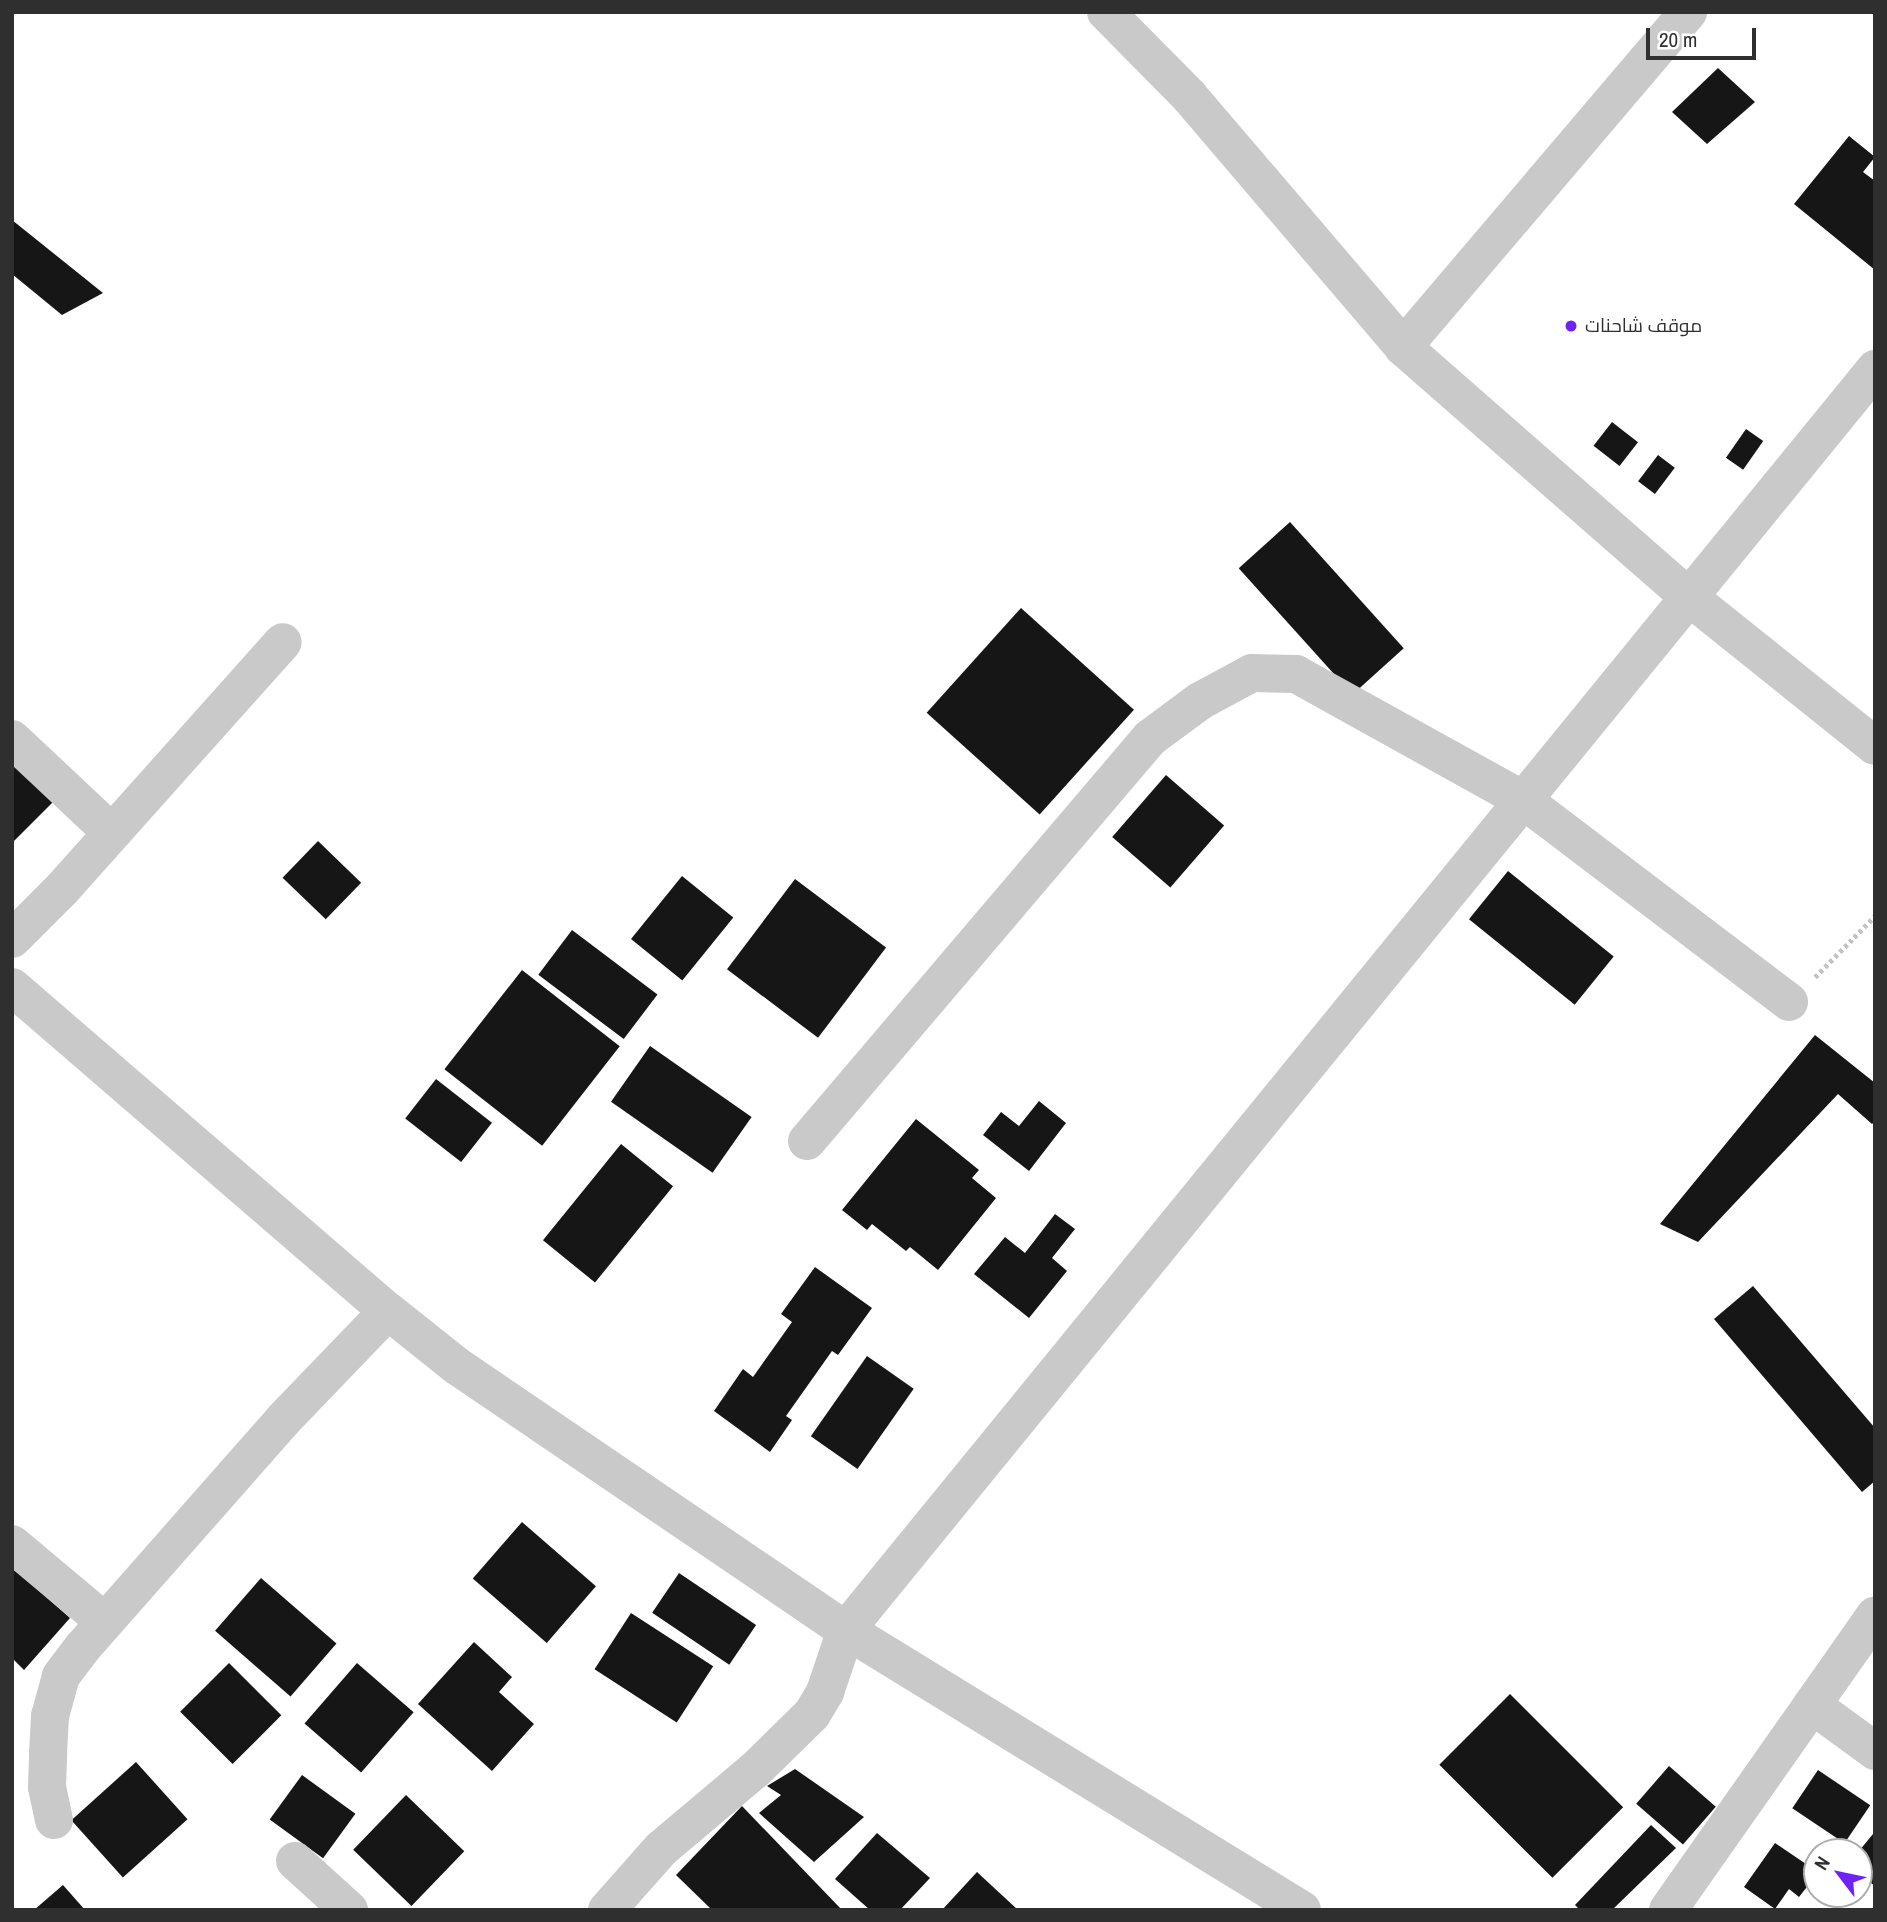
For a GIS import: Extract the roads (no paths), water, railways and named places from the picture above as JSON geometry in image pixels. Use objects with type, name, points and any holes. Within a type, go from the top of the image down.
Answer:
[{"type":"street","points":[[1106,12],[1189,96],[1403,347],[1689,597],[1875,746]]},
{"type":"street","points":[[1403,347],[1688,12]]},
{"type":"street","points":[[607,1910],[661,1849],[756,1769],[812,1714],[825,1692],[846,1630],[1689,597],[1872,379]]},
{"type":"street","points":[[12,939],[112,833],[283,642]]},
{"type":"street","points":[[807,1141],[1150,737],[1200,701],[1252,673],[1296,674],[1523,800],[1789,1002]]},
{"type":"street","points":[[12,739],[112,833]]},
{"type":"street","points":[[12,987],[388,1311],[457,1366],[846,1630],[1285,1905]]},
{"type":"street","points":[[54,1820],[47,1787],[50,1716],[61,1676],[105,1622],[283,1420],[388,1311]]},
{"type":"street","points":[[12,1544],[105,1622]]},
{"type":"street","points":[[1668,1910],[1875,1616]]},
{"type":"street","points":[[1812,1705],[1875,1751]]},
{"type":"street","points":[[295,1861],[349,1910]]},
{"type":"place","name":"موقف شاحنات","points":[[1571,326]]}]
